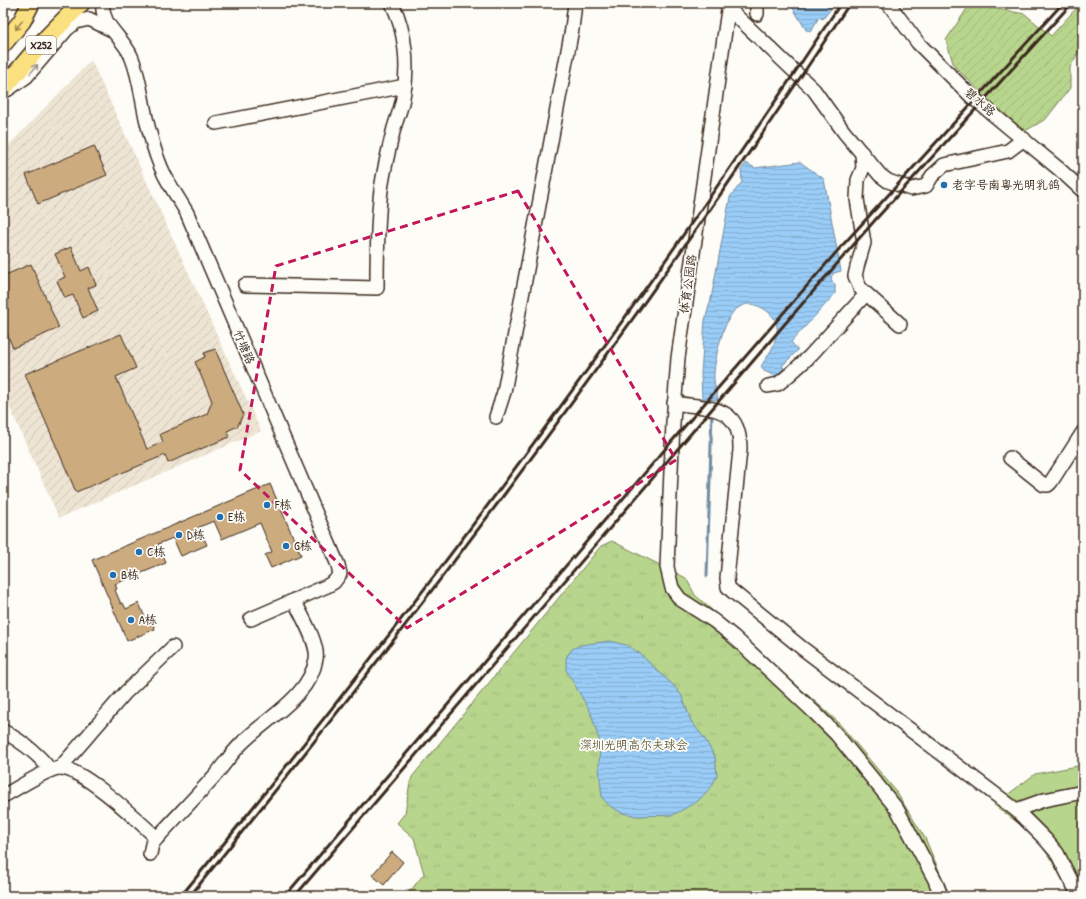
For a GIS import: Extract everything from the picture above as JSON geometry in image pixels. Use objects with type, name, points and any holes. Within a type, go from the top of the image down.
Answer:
[{"type":"main road","name":"X252","points":[[3,44],[22,21],[31,3]]},
{"type":"main road","name":"X252","points":[[3,88],[40,45],[81,3]]},
{"type":"street","name":"竹塘路","points":[[103,3],[102,9],[104,16],[112,30],[122,40],[130,55],[137,76],[149,130],[161,168],[187,213],[338,565],[340,574],[334,582],[251,618]]},
{"type":"street","points":[[245,285],[377,288],[377,235],[381,190],[389,147],[405,86],[406,72],[404,45],[398,19],[392,3]]},
{"type":"street","points":[[496,417],[504,392],[575,3]]},
{"type":"street","name":"碧水路","points":[[888,3],[923,48],[972,97],[1082,189]]},
{"type":"street","points":[[728,6],[814,90],[844,132],[880,175],[888,181],[911,189],[926,186],[932,176],[944,166],[1008,151],[1024,139]]},
{"type":"street","name":"体育公园路","points":[[728,6],[678,358],[674,403],[667,567],[672,588],[680,599],[714,621],[734,637],[836,734],[897,809],[935,880],[941,896]]},
{"type":"street","name":"竹塘路","points":[[3,92],[26,77],[67,29],[76,22],[89,19],[112,30]]},
{"type":"street","points":[[216,123],[405,86]]},
{"type":"street","points":[[862,153],[863,168],[858,180],[857,199],[864,243],[856,267],[855,276],[860,288],[900,324]]},
{"type":"street","points":[[768,386],[778,384],[799,366],[866,294]]},
{"type":"street","points":[[674,403],[719,410],[728,415],[735,424],[740,442],[727,578],[728,586],[732,591],[802,648],[1016,810],[1057,853],[1080,896]]},
{"type":"street","points":[[1010,458],[1044,486],[1048,485],[1083,432]]},
{"type":"street","points":[[150,854],[152,844],[217,773],[241,744],[285,707],[303,687],[310,676],[316,660],[317,648],[294,600]]},
{"type":"street","points":[[3,796],[55,769],[125,693],[173,646]]},
{"type":"street","points":[[3,731],[20,740],[34,754],[55,769],[76,773],[98,787],[157,838]]},
{"type":"street","points":[[1016,810],[1044,800],[1083,792]]},
{"type":"highlighted area","points":[[518,191],[676,460],[407,628],[240,470],[276,266]]},
{"type":"shaded area","points":[[91,60],[261,431],[59,518],[3,392],[3,151]]},
{"type":"green space","points":[[1081,3],[1083,3],[1083,47],[1070,67],[1070,88],[1046,119],[1025,131],[999,110],[954,66],[946,40],[970,4],[1025,14],[1051,36]]},
{"type":"green space","name":"深圳光明高尔夫球会","points":[[612,541],[686,578],[695,595],[837,721],[895,790],[925,838],[950,896],[406,896],[424,874],[414,838],[397,823],[405,813],[412,777],[601,546]]},
{"type":"green space","points":[[1083,765],[1083,896],[1070,896],[1057,870],[1041,845],[1028,831],[994,805],[1035,774]]},
{"type":"water","points":[[790,3],[830,3],[833,6],[823,19],[819,17],[811,31],[806,30]]},
{"type":"water","points":[[800,162],[824,179],[841,271],[834,273],[831,277],[832,282],[835,285],[835,294],[791,342],[798,350],[782,366],[784,368],[776,376],[764,371],[761,367],[772,349],[776,337],[777,326],[773,317],[765,309],[749,304],[735,310],[723,332],[715,363],[714,384],[718,400],[702,399],[701,374],[705,320],[711,299],[730,197],[742,182],[741,170],[746,163],[755,168]]},
{"type":"water","points":[[610,641],[626,645],[639,653],[674,686],[682,696],[691,721],[705,739],[715,757],[717,775],[712,786],[698,801],[673,815],[637,816],[622,813],[610,806],[602,798],[599,767],[600,743],[591,713],[566,670],[566,658],[572,649],[581,645]]},
{"type":"building","points":[[94,146],[107,175],[38,204],[26,175]]},
{"type":"building","points":[[71,247],[81,271],[89,267],[96,285],[88,288],[98,311],[83,318],[73,295],[65,298],[57,281],[65,277],[55,254]]},
{"type":"building","points":[[31,264],[59,328],[13,348],[3,324],[3,276]]},
{"type":"building","points":[[121,334],[136,368],[116,377],[147,449],[163,442],[160,434],[207,414],[212,401],[195,362],[205,357],[204,353],[215,349],[243,414],[238,426],[227,431],[229,437],[168,463],[165,455],[76,492],[25,374]]},
{"type":"building","points":[[270,484],[301,555],[271,568],[265,555],[272,552],[260,523],[222,539],[214,521],[199,527],[207,545],[181,556],[173,538],[158,544],[166,563],[115,584],[117,589],[115,590],[121,604],[123,603],[126,609],[139,603],[146,620],[151,619],[155,629],[127,641],[92,560]]},
{"type":"building","points":[[392,852],[403,862],[384,885],[372,875]]},
{"type":"waterway","points":[[707,576],[712,412]]},
{"type":"railway","points":[[181,896],[355,679],[523,458],[685,233],[841,3]]},
{"type":"railway","points":[[190,896],[364,679],[532,458],[694,233],[850,3]]},
{"type":"railway","points":[[285,896],[678,434],[840,248],[1063,3]]},
{"type":"railway","points":[[295,896],[876,219],[1072,3]]},
{"type":"place","name":"老字号南粤光明乳鸽","points":[[944,185]]},
{"type":"place","name":"F栋","points":[[267,505]]},
{"type":"place","name":"E栋","points":[[220,517]]},
{"type":"place","name":"D栋","points":[[179,535]]},
{"type":"place","name":"G栋","points":[[286,546]]},
{"type":"place","name":"C栋","points":[[139,552]]},
{"type":"place","name":"B栋","points":[[113,575]]},
{"type":"place","name":"A栋","points":[[131,620]]}]
